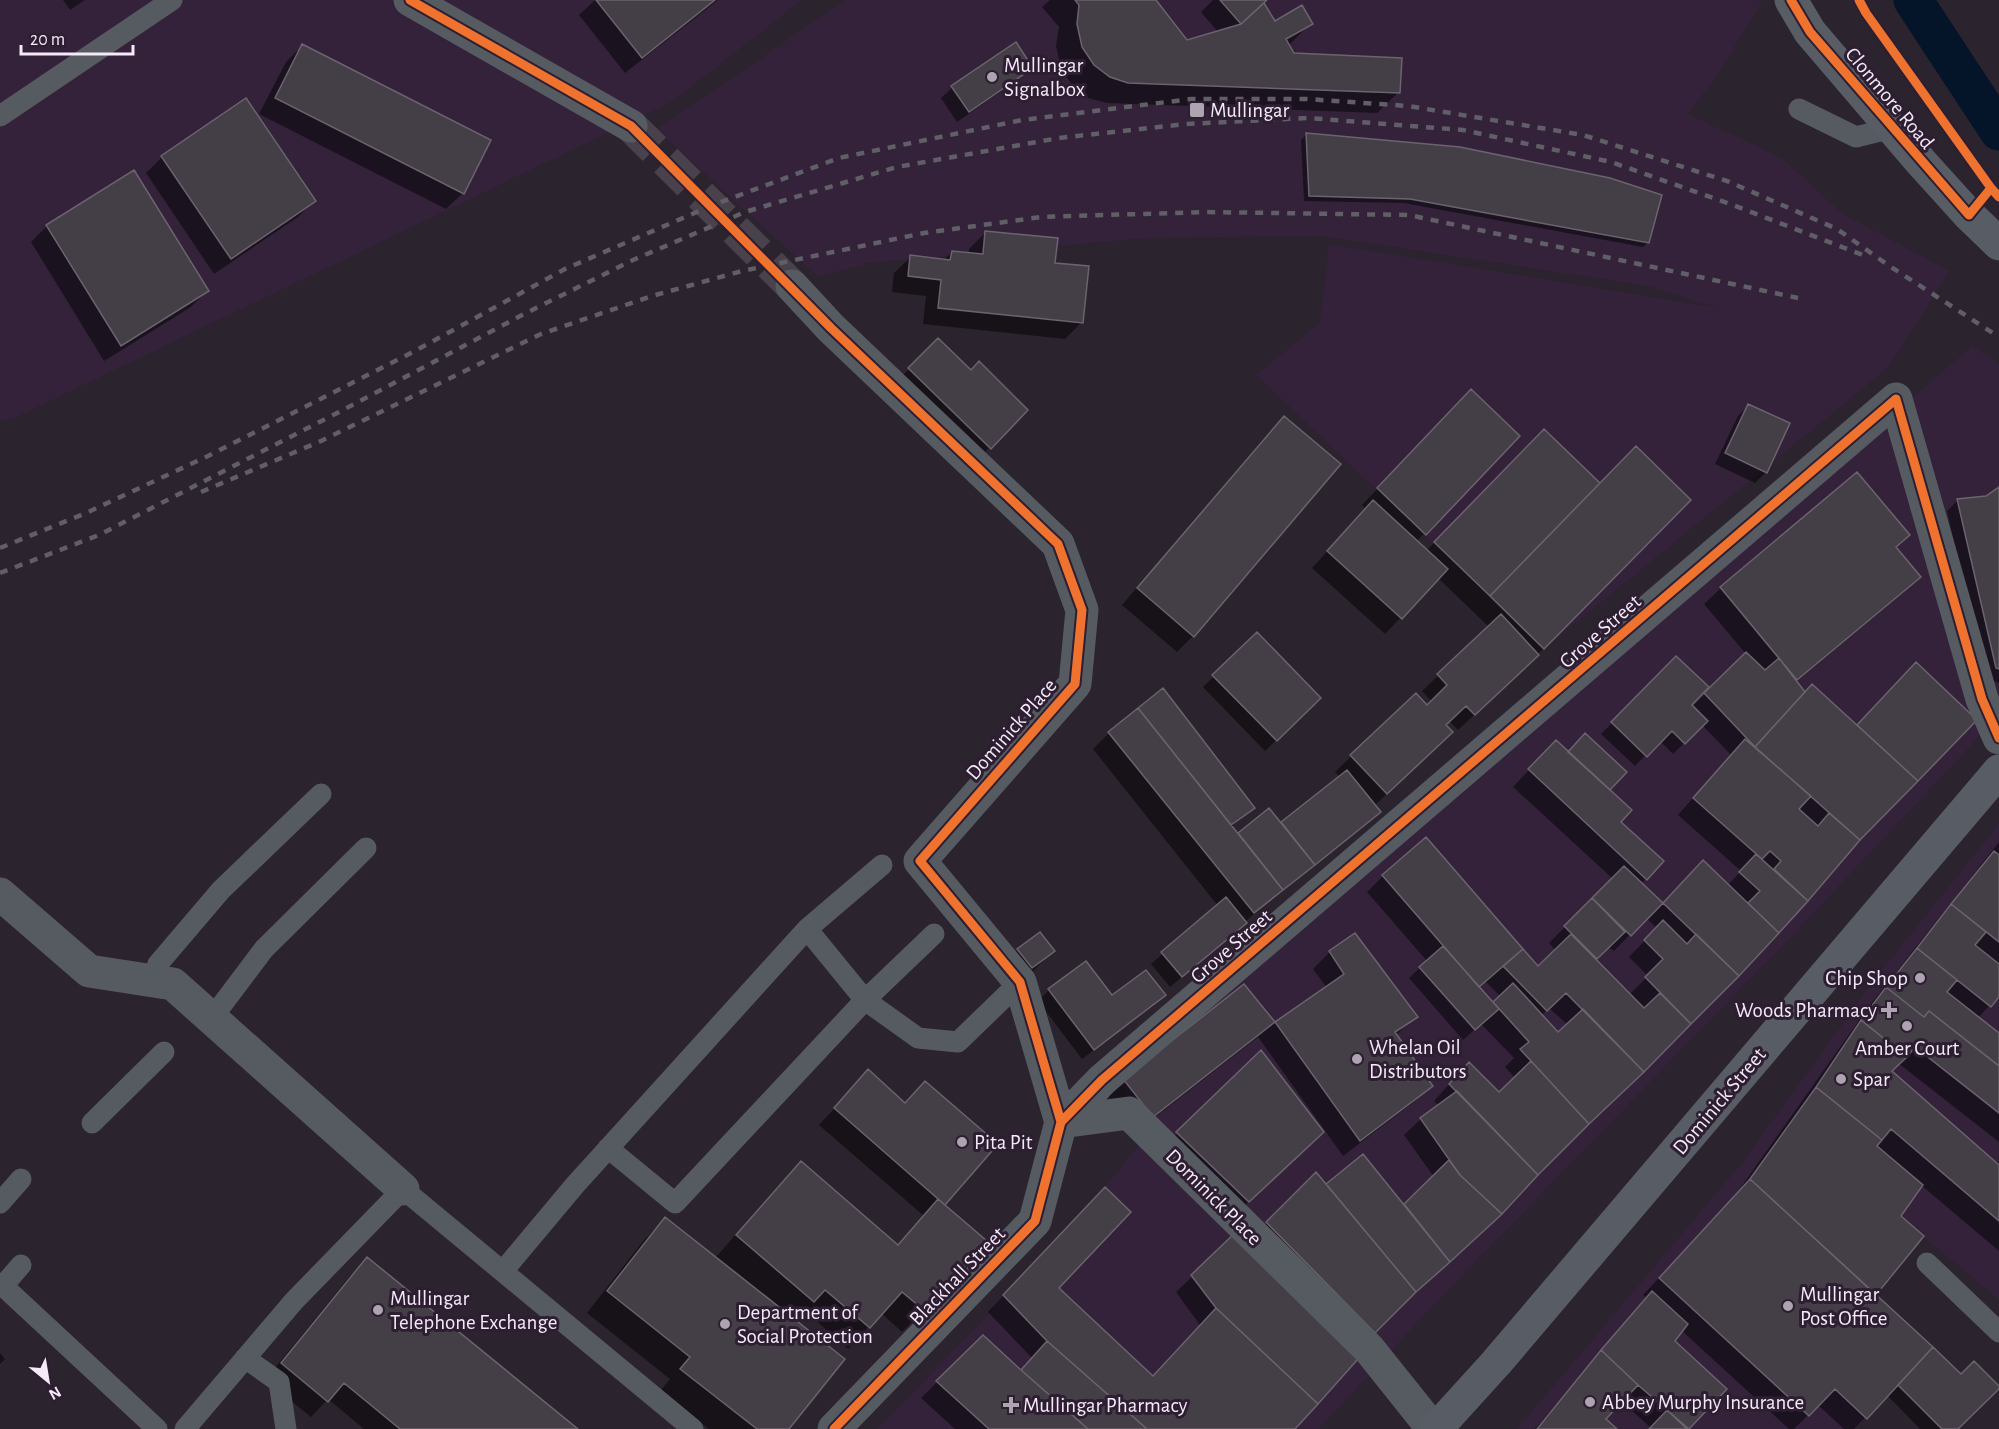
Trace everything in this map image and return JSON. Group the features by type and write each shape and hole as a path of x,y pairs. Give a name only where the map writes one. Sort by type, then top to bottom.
{"main road":[{"name":"Clonmore Road","path":"1791,0 1810,32 1969,215 1999,244"},
{"name":"Dominick Street","path":"1434,1429 1504,1354 1999,771"}],"street":[{"path":"410,0 631,126"},
{"name":"Dominick Place","path":"792,286 831,328 1058,544 1082,610 1075,684 920,861 1020,982 1061,1122 1129,1113 1369,1349 1434,1429"},
{"name":"Grove Street","path":"1061,1122 1111,1072 1896,399 1982,699 1999,738"},
{"path":"0,894 88,971 173,984 403,1189"},
{"name":"Blackhall Street","path":"834,1429 1035,1221 1061,1122"}],"lane":[{"path":"0,116 172,0"},
{"path":"1799,109 1856,138 1892,128"},
{"path":"153,981 158,964 221,890 321,794"},
{"path":"212,1018 264,948 366,848"},
{"path":"503,1271 575,1185 807,929 882,865"},
{"path":"807,929 865,1000 918,1038 958,1042 1020,982"},
{"path":"608,1148 675,1203 865,1000 934,934"},
{"path":"92,1123 164,1052"},
{"path":"0,1203 21,1179"},
{"path":"185,1429 294,1301 403,1189 693,1429"},
{"path":"1927,1263 1999,1332"},
{"path":"21,1265 3,1286 157,1429"},
{"path":"245,1358 279,1382 286,1429"}],"shaded area":[{"path":"0,0 802,0 672,102 17,417 0,422"},
{"path":"846,0 1763,0 1716,77 1688,114 1782,158 1843,214 1950,271 1888,368 1544,649 1256,375 1320,322 1329,244 1719,308 1647,286 1322,236 1148,238 868,263 818,277 656,129"},
{"path":"1972,346 1999,364 1999,712 1967,750 1791,937 1428,1311 1319,1429 877,1429 985,1318 1003,1295 1105,1187 1140,1144 1123,1079"},
{"path":"1999,824 1999,1300 1924,1237 1876,1295 1933,1347 1856,1429 1517,1429 1741,1164 1878,975"}],"building":[{"path":"596,0 715,0 642,58"},
{"path":"1075,0 1156,0 1187,40 1241,24 1264,3 1275,21 1302,5 1313,24 1286,39 1294,53 1402,58 1400,93 1128,83 1110,77 1094,65 1082,47 1077,24 1079,5"},
{"path":"1220,0 1267,0 1241,24"},
{"name":"Mullingar Signalbox","path":"1016,42 1033,68 969,112 951,86"},
{"path":"302,44 491,140 464,194 275,98"},
{"path":"246,98 316,201 231,259 161,156"},
{"path":"1306,133 1460,147 1610,178 1662,195 1649,243 1410,199 1309,196"},
{"path":"134,170 209,291 121,346 46,225"},
{"path":"985,231 1058,238 1055,263 1089,266 1083,323 938,308 941,280 908,276 910,255 950,260 952,251 983,254"},
{"path":"938,338 971,370 979,361 1028,410 991,449 908,368"},
{"path":"1471,389 1520,436 1426,535 1377,488"},
{"path":"1748,404 1790,423 1767,473 1725,453"},
{"path":"1284,416 1341,464 1194,637 1137,588"},
{"path":"1544,429 1600,483 1490,596 1434,542"},
{"path":"1636,446 1691,500 1544,649 1490,596"},
{"path":"1857,472 1910,535 1896,547 1921,577 1797,680 1720,587"},
{"path":"1999,487 1999,669 1996,668 1957,499 1986,496"},
{"path":"1373,500 1448,569 1402,619 1327,551"},
{"path":"1501,614 1539,655 1475,715 1466,706 1446,725 1453,732 1387,794 1350,755 1416,693 1427,705 1447,685 1437,674"},
{"path":"1257,632 1321,698 1277,741 1212,675"},
{"path":"1746,652 1765,670 1779,658 1805,692 1755,747 1704,693"},
{"path":"1676,656 1709,687 1692,705 1708,721 1685,744 1672,731 1647,757 1611,722"},
{"path":"1916,662 1977,720 1918,781 1857,725"},
{"path":"1812,684 1918,781 1860,840 1755,747"},
{"path":"1163,688 1255,808 1231,825 1138,708"},
{"path":"1138,708 1283,890 1254,913 1108,732"},
{"path":"1585,733 1627,772 1610,790 1568,752"},
{"path":"1745,739 1811,796 1799,809 1818,826 1829,813 1860,840 1808,901 1774,869 1781,861 1770,851 1762,859 1693,798"},
{"path":"1556,740 1632,810 1621,822 1664,861 1647,880 1528,769"},
{"path":"1347,770 1381,812 1315,865 1281,822"},
{"path":"1269,808 1315,865 1283,890 1238,833"},
{"path":"1426,837 1523,949 1479,987 1382,875"},
{"path":"1994,851 1999,855 1999,942 1951,904"},
{"path":"1756,854 1808,901 1779,933 1748,903 1760,891 1739,872"},
{"path":"1703,860 1779,933 1739,976 1663,903"},
{"path":"1624,866 1663,903 1631,936 1592,898"},
{"path":"1226,897 1247,923 1182,977 1161,952"},
{"path":"1592,898 1625,932 1597,959 1564,926"},
{"path":"1951,904 1986,932 1975,945 1999,964 1999,997 1991,1007 1917,948"},
{"path":"1663,920 1687,944 1696,934 1739,976 1691,1024 1645,977 1663,959 1644,940"},
{"path":"1040,932 1055,951 1032,968 1017,949"},
{"name":"Whelan Oil Distributors","path":"1355,933 1418,1017 1395,1032 1433,1086 1360,1141 1275,1022 1344,974 1329,951"},
{"path":"1571,934 1644,1008 1660,993 1691,1024 1644,1072 1566,993 1547,1011 1503,966 1523,949 1538,966"},
{"path":"1443,946 1499,1009 1475,1030 1419,967"},
{"path":"1917,948 1957,980 1947,992 1999,1033 1999,1066 1929,1011 1924,1017 1886,987"},
{"path":"1086,961 1112,995 1146,970 1166,995 1094,1050 1048,989"},
{"path":"1513,983 1558,1032 1583,1009 1644,1072 1589,1124 1520,1049 1529,1042 1493,1002"},
{"path":"1244,984 1275,1022 1153,1117 1123,1079"},
{"path":"1886,987 1924,1017 1929,1011 1999,1066 1999,1113 1915,1047 1907,1057 1861,1020"},
{"path":"1861,1020 1907,1057 1892,1071 1999,1165 1999,1221 1891,1129 1882,1140 1816,1087"},
{"path":"1261,1050 1324,1132 1249,1202 1176,1132"},
{"path":"1531,1061 1589,1124 1538,1175 1449,1084 1469,1062 1499,1092"},
{"path":"868,1069 905,1103 925,1081 998,1144 945,1205 834,1108"},
{"path":"1816,1087 1882,1140 1877,1146 1923,1185 1901,1216 1924,1236 1876,1295 1750,1179"},
{"path":"1457,1091 1538,1175 1502,1214 1460,1175 1420,1118"},
{"path":"1363,1154 1450,1262 1416,1292 1326,1184"},
{"path":"1449,1160 1460,1175 1502,1214 1450,1262 1404,1204"},
{"path":"801,1161 898,1245 938,1199 987,1241 925,1311 902,1292 870,1328 825,1290 814,1302 736,1235"},
{"path":"1316,1172 1416,1292 1375,1333 1266,1222"},
{"name":"Mullingar Post Office","path":"1750,1179 1933,1347 1867,1419 1835,1389 1809,1416 1659,1278"},
{"path":"1105,1187 1131,1212 1059,1288 1153,1376 1216,1308 1318,1404 1295,1429 1147,1429 1047,1341 1003,1295"},
{"name":"Department of Social Protection","path":"665,1217 845,1359 789,1429 757,1429 680,1369 690,1357 607,1291"},
{"path":"1238,1230 1358,1359 1318,1404 1216,1308 1191,1275"},
{"name":"Mullingar Telephone Exchange","path":"367,1257 578,1429 400,1429 344,1383 328,1402 281,1363"},
{"path":"1652,1291 1688,1324 1675,1341 1727,1389 1689,1429 1601,1350"},
{"name":"Mullingar Pharmacy","path":"983,1335 1088,1429 989,1429 936,1381"},
{"path":"1047,1341 1147,1429 1088,1429 1021,1370"},
{"path":"1933,1347 1961,1374 1974,1361 1999,1386 1999,1389 1958,1429 1942,1429 1898,1385"},
{"name":"Abbey Murphy Insurance","path":"1601,1350 1638,1385 1606,1419 1617,1429 1537,1429"},
{"path":"1667,1410 1687,1429 1649,1429"}],"waterway":[{"path":"1913,0 1999,131"}],"tunnel":[{"path":"631,126 792,286"}],"railway":[{"path":"0,548 86,513 208,456 413,352 565,269 713,205 839,158 1022,120 1191,99 1307,99 1408,106 1583,135 1727,181 1837,229 1999,337"},
{"path":"0,573 99,535 528,312 633,260 745,212 897,167 1059,138 1186,124 1308,118 1463,130 1611,162 1733,205 1868,257"},
{"path":"201,492 321,441 541,334 652,296 742,271 924,233 1041,217 1205,212 1409,215 1798,298"}],"cycle path":[{"path":"410,0 631,126 831,328 1058,544 1082,610 1075,684 920,861 1020,982 1061,1122"},
{"path":"1791,0 1810,32 1969,215 1991,188"},
{"path":"1859,0 1866,13 1999,197"},
{"path":"834,1429 1035,1221 1061,1122 1102,1080 1896,399 1982,699 1999,738"}],"place":[{"name":"Mullingar Signalbox","path":"992,77"},
{"name":"Mullingar","path":"1197,110"},
{"name":"Chip Shop","path":"1920,978"},
{"name":"Woods Pharmacy","path":"1889,1010"},
{"name":"Amber Court","path":"1907,1026"},
{"name":"Whelan Oil Distributors","path":"1357,1059"},
{"name":"Spar","path":"1841,1079"},
{"name":"Pita Pit","path":"962,1142"},
{"name":"Mullingar Post Office","path":"1788,1306"},
{"name":"Mullingar Telephone Exchange","path":"378,1310"},
{"name":"Department of Social Protection","path":"725,1324"},
{"name":"Abbey Murphy Insurance","path":"1590,1402"},
{"name":"Mullingar Pharmacy","path":"1011,1405"}]}
